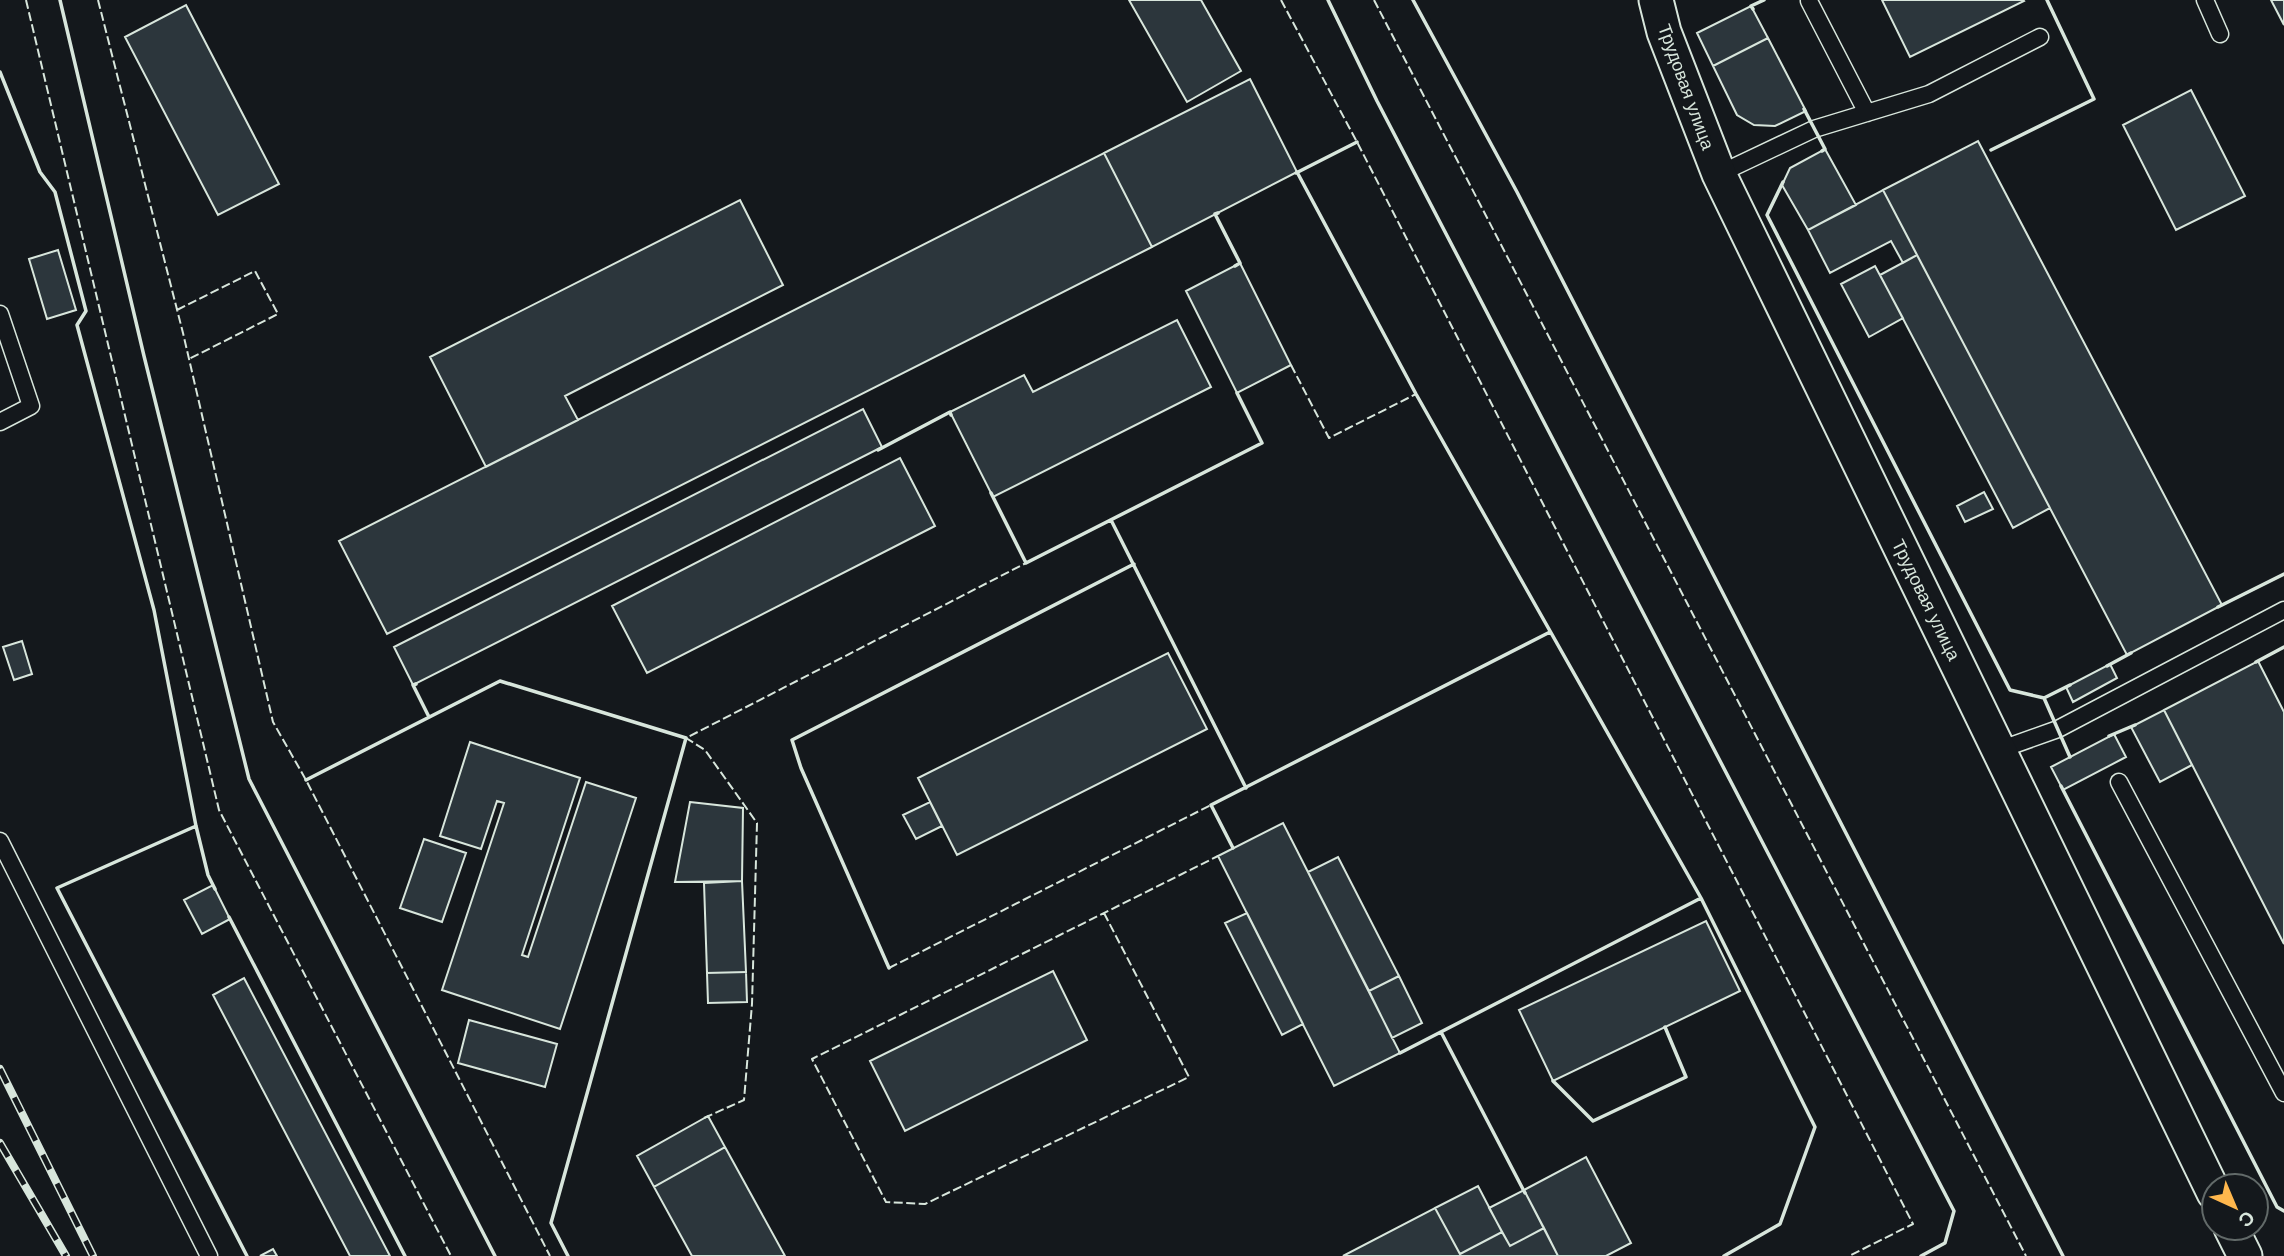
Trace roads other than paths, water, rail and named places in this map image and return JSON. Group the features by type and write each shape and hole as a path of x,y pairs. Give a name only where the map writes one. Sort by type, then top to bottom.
{"street":[{"name":"Трудовая улица","path":"1656,0 1664,32 1719,174 2204,1172"}],"lane":[{"path":"2205,0 2220,34"},
{"path":"1809,2 1867,113"},
{"path":"1719,174 1814,129 1928,94 2040,37"},
{"path":"0,314 31,406 0,422"},
{"path":"1999,750 2058,729 2284,611"},
{"path":"2119,782 2284,1093"},
{"path":"0,841 209,1256"}],"railway":[{"path":"0,1069 93,1256"},
{"path":"0,1143 66,1256"}]}
